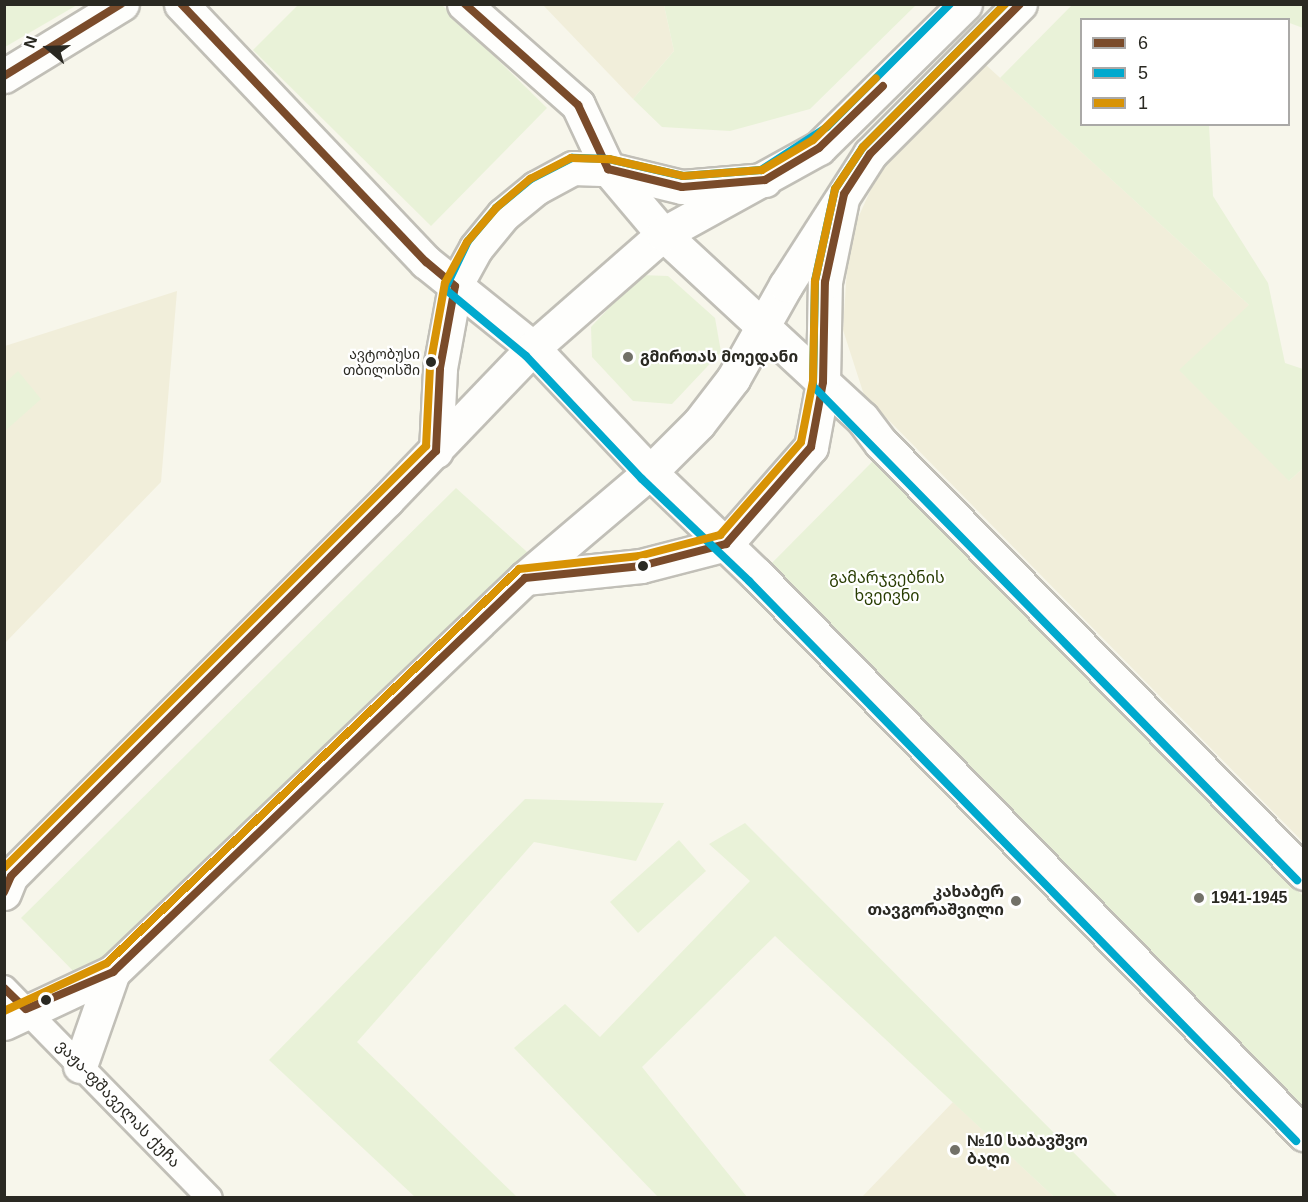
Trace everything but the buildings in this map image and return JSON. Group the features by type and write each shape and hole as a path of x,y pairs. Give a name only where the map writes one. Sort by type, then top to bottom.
{"main road":[{"path":"4,76 122,4"},
{"path":"181,4 426,262 533,348 650,472 726,544 1304,1134"},
{"path":"464,4 578,105 608,169 663,234 762,330 862,418 889,452 1304,873"},
{"path":"7,883 436,451 533,348 663,234 765,180 834,135 965,4"},
{"path":"12,1007 113,972 525,578 650,472 699,423 733,379 870,154 1020,4"},
{"path":"436,451 440,368 455,286 476,248 503,215 536,188 573,168 608,169 682,187 765,180"},
{"path":"525,578 641,566 726,544 811,447 822,382 825,282 844,194"},
{"path":"80,1066 113,972"}],"street":[{"name":"ვაჟა-ფშაველას ქუჩა","path":"12,1007 80,1066 210,1197"}],"shaded area":[{"path":"543,5 664,5 674,51 633,99"},
{"path":"974,54 1249,305 1289,481 1303,468 1303,842 864,395 843,330 849,238 889,149"},
{"path":"177,291 161,482 5,643 5,346"},
{"name":"№10 საბავშვო ბაღი","path":"953,1102 1054,1197 861,1198"}],"green space":[{"path":"5,4 77,4 77,5 5,47"},
{"path":"664,4 916,5 810,109 730,131 662,127 633,99 674,51"},
{"path":"298,5 442,5 547,108 431,226 253,50"},
{"path":"1072,5 1303,5 1303,28 1290,23 1290,18 1080,18 1080,126 1209,126 1213,196 1268,283 1285,363 1303,369 1303,468 1289,481 1179,370 1249,305 1000,78"},
{"path":"640,275 668,276 715,318 721,352 672,404 633,401 592,357 591,327"},
{"path":"18,371 41,399 5,431 5,383"},
{"name":"გამარჯვებნის ხვეივნი","path":"873,461 1303,896 1303,1118 761,574"},
{"path":"456,488 536,560 86,984 21,918"},
{"path":"525,799 664,803 636,861 534,842 357,1042 517,1197 415,1197 269,1060"},
{"path":"745,823 1118,1197 1054,1197 775,936 642,1067 747,1197 658,1197 514,1048 565,1004 600,1037 750,881 709,844"},
{"path":"679,840 706,871 638,933 610,902"}],"transit line":[{"name":"6","path":"4,76 121,4"},
{"name":"6","path":"4,892 11,876 436,451 440,368 455,286 426,262 181,4"},
{"name":"6","path":"465,4 578,105 608,169 682,187 765,180 819,148 883,86"},
{"name":"5","path":"950,4 827,127 761,170 683,176 609,159 572,158 531,179 496,208 468,241 445,289 526,356 642,479 749,581 1296,1141"},
{"name":"5","path":"1005,4 863,147 835,189 815,281 813,386 1297,880"},
{"name":"1","path":"4,1011 107,963 519,569 639,556 720,535 801,442 813,381 815,281 835,189 863,147 1005,4"},
{"name":"6","path":"4,988 26,1009 113,972 525,578 641,566 726,544 811,447 823,382 825,282 844,194 870,154 1020,4"},
{"name":"1","path":"4,868 426,446 430,366 445,283 467,242 496,208 530,179 571,158 609,159 683,176 762,170 813,140 876,78"}],"place":[{"name":"გმირთას მოედანი","path":"628,357"},
{"name":"ავტობუსი თბილისში","path":"431,362"},
{"name":"1941-1945","path":"1199,898"},
{"name":"კახაბერ თავგორაშვილი","path":"1016,901"},
{"name":"№10 საბავშვო ბაღი","path":"955,1150"}]}
